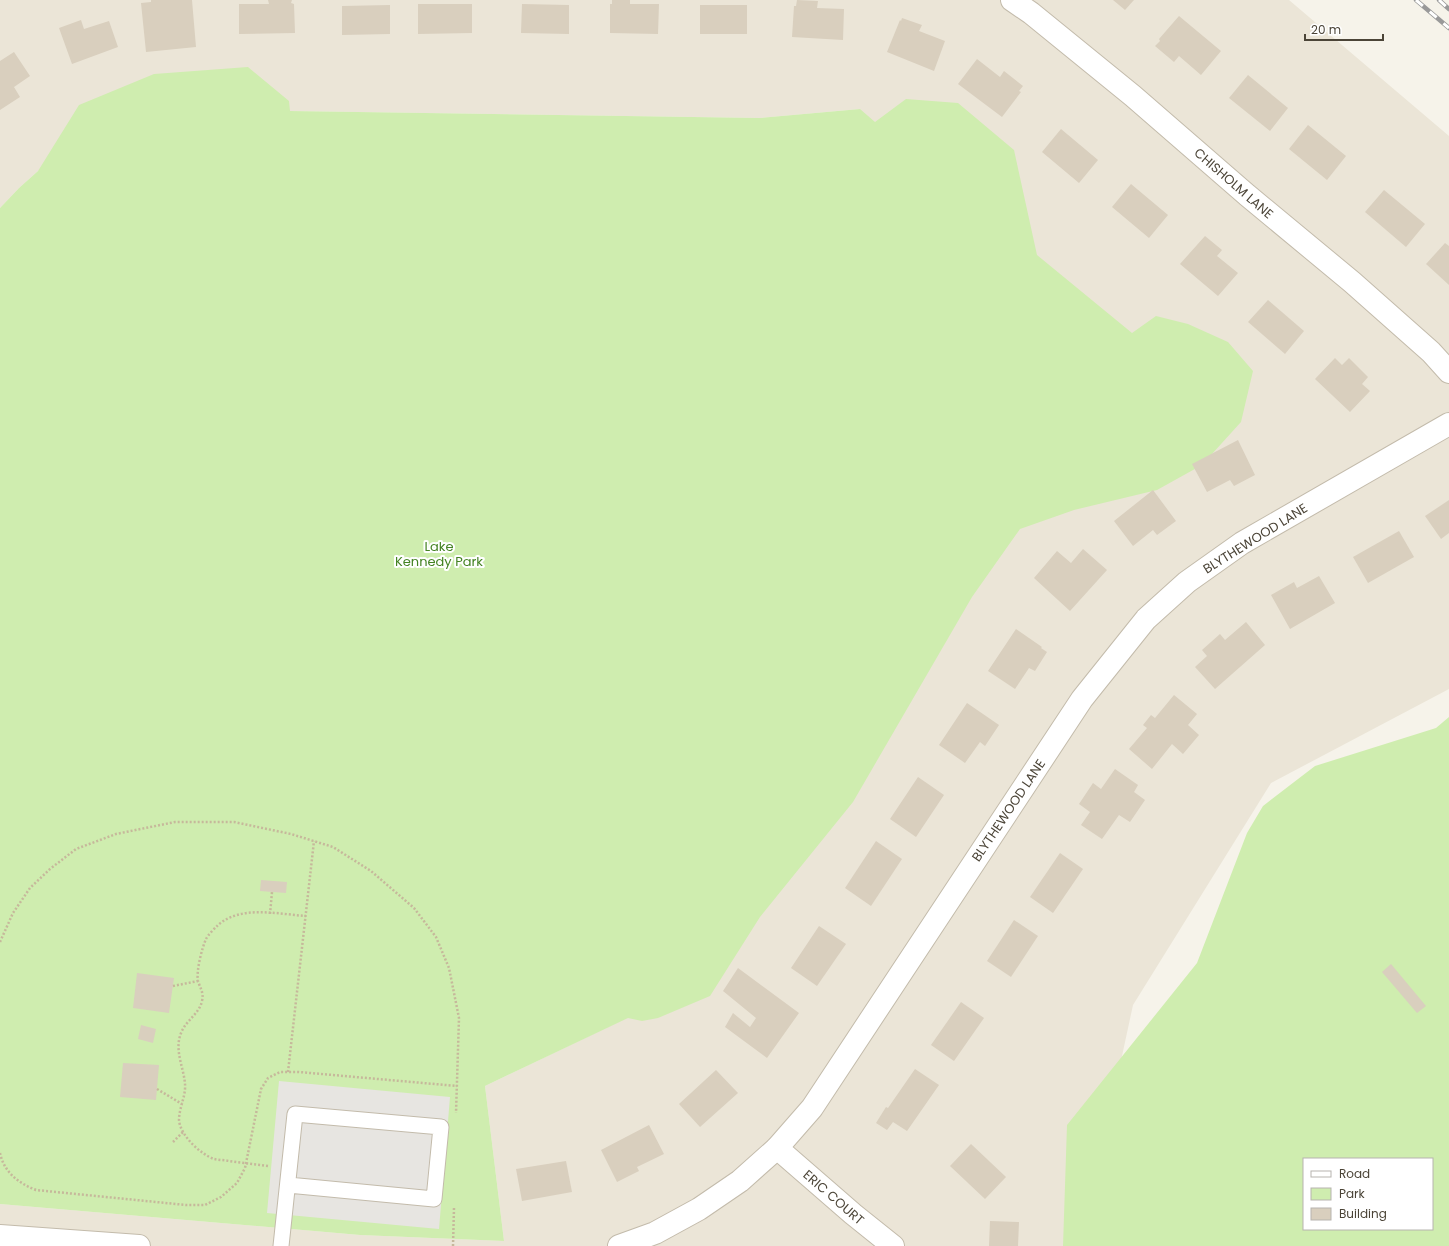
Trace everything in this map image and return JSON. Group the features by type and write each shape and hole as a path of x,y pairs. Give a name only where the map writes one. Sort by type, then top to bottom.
{"street":[{"name":"CHISHOLM LANE","path":"1012,0 1031,13 1134,96 1247,195 1352,282 1431,352 1449,372"},
{"name":"BLYTHEWOOD LANE","path":"619,1246 655,1232 699,1209 740,1181 777,1148 812,1108 1082,699 1146,619 1187,582 1242,543 1449,424"},
{"name":"ERIC COURT","path":"777,1148 853,1214 893,1246"},
{"path":"0,1236 139,1246"}],"lane":[{"path":"281,1246 295,1114 441,1127 434,1199 288,1185"}],"path":[{"path":"0,942 12,913 30,888 50,869 76,849 116,834 175,822 234,822 291,834 333,847 371,871 414,908 436,937 449,968 458,1018 456,1118"},
{"path":"288,1072 314,841"},
{"path":"270,914 272,892"},
{"path":"289,1169 214,1159 199,1150 183,1132 180,1128 179,1118 185,1086 184,1071 179,1049 179,1038 184,1025 199,1010 202,1000 202,990 198,981 200,960 206,939 217,926 230,917 247,912 306,916"},
{"path":"173,986 198,981"},
{"path":"0,1153 2,1160 10,1173 22,1185 36,1190 186,1205 205,1205 221,1197 237,1183 245,1168 261,1089 268,1078 280,1072 299,1072 457,1086"},
{"path":"157,1089 182,1104"},
{"path":"173,1142 183,1132"},
{"path":"453,1246 454,1206"}],"shaded area":[{"path":"0,0 1289,0 1449,136 1449,689 1271,783 1133,1005 1081,1246 0,1246 0,1204 360,1235 504,1241 485,1086 662,1001 860,109 760,118 216,110 66,146 19,188 0,208"},
{"path":"279,1081 450,1097 439,1229 267,1213"}],"green space":[{"name":"Lake Kennedy Park","path":"248,67 289,101 290,111 760,118 860,109 875,122 906,99 958,103 1014,150 1037,255 1132,333 1156,316 1188,324 1228,342 1253,371 1241,422 1202,465 1157,490 1074,510 1020,529 972,597 853,802 760,917 710,996 658,1018 642,1021 628,1018 485,1086 504,1241 360,1235 0,1204 0,208 38,171 79,105 154,74"},
{"path":"1449,717 1449,1246 1063,1246 1067,1125 1197,963 1247,833 1263,806 1315,766 1436,728"}],"building":[{"path":"151,0 192,0 196,47 146,52 141,3 151,2"},
{"path":"268,0 292,0 291,3 294,4 295,33 239,34 239,4 269,4"},
{"path":"612,0 630,0 630,4 659,4 658,34 610,33 610,4 612,4"},
{"path":"797,0 818,1 817,8 844,9 843,40 792,37 794,6 796,6"},
{"path":"1113,0 1134,0 1125,10"},
{"path":"418,4 472,4 472,33 418,34"},
{"path":"522,4 569,5 569,34 521,33"},
{"path":"390,5 390,34 342,35 342,6"},
{"path":"700,5 747,5 747,34 700,34"},
{"path":"1179,16 1221,51 1201,75 1179,56 1174,62 1155,46 1160,41 1159,39"},
{"path":"902,18 922,25 919,31 945,41 934,71 887,52"},
{"path":"81,20 84,29 109,21 118,47 72,64 59,28"},
{"path":"14,52 30,76 14,87 20,97 0,110 0,61"},
{"path":"977,59 1000,77 1004,71 1023,86 1019,91 1021,92 1002,117 958,84"},
{"path":"1248,75 1288,108 1270,131 1229,98"},
{"path":"1308,125 1346,156 1327,180 1289,149"},
{"path":"1061,129 1098,160 1079,183 1042,152"},
{"path":"1131,184 1168,215 1149,238 1112,207"},
{"path":"1384,190 1425,224 1406,247 1365,212"},
{"path":"1205,236 1222,250 1217,256 1238,273 1218,296 1180,264"},
{"path":"1445,243 1449,246 1449,285 1426,264"},
{"path":"1268,300 1304,331 1285,354 1248,322"},
{"path":"1335,358 1342,365 1349,358 1368,377 1362,384 1370,391 1350,412 1315,379"},
{"path":"1238,440 1255,475 1234,486 1230,480 1207,492 1192,464"},
{"path":"1153,490 1176,521 1157,535 1153,530 1133,546 1114,521"},
{"path":"1449,500 1449,533 1441,539 1425,516"},
{"path":"1399,531 1414,557 1368,583 1353,557"},
{"path":"1083,549 1107,570 1070,611 1034,578 1057,551 1071,563"},
{"path":"1319,576 1335,603 1290,629 1271,595 1294,582 1297,588"},
{"path":"1246,622 1265,645 1215,689 1195,667 1207,656 1202,650 1220,634 1225,640"},
{"path":"1016,629 1047,652 1035,671 1029,668 1015,689 988,671"},
{"path":"1174,695 1197,714 1188,725 1199,735 1183,754 1172,744 1152,769 1129,749 1147,728 1143,725 1151,715 1155,718"},
{"path":"967,703 999,725 985,746 980,742 965,763 939,745"},
{"path":"1115,769 1138,785 1134,792 1145,800 1130,822 1119,815 1102,839 1081,825 1090,812 1079,804 1093,783 1101,789"},
{"path":"918,777 944,795 916,837 890,819"},
{"path":"876,841 902,859 871,906 845,888"},
{"path":"1060,853 1083,869 1053,913 1030,897"},
{"path":"261,880 287,882 286,893 260,891"},
{"path":"1014,920 1038,936 1011,977 987,961"},
{"path":"819,926 846,944 817,986 791,968"},
{"path":"1391,964 1426,1006 1417,1013 1382,972"},
{"path":"738,968 799,1013 767,1058 725,1027 733,1013 750,1027 756,1018 723,991"},
{"path":"137,973 174,978 169,1013 133,1008"},
{"path":"961,1002 984,1018 954,1061 931,1045"},
{"path":"141,1025 156,1029 153,1043 138,1039"},
{"path":"123,1063 159,1065 156,1100 120,1097"},
{"path":"915,1069 939,1085 907,1131 893,1122 887,1130 876,1123 886,1107 888,1108"},
{"path":"716,1070 738,1093 700,1127 679,1104"},
{"path":"649,1125 664,1154 637,1167 639,1171 617,1182 601,1150"},
{"path":"971,1144 1006,1177 985,1199 950,1166"},
{"path":"566,1161 572,1192 522,1201 516,1169"},
{"path":"990,1221 1019,1222 1018,1246 989,1246"}],"railway":[{"path":"1416,0 1449,28"},
{"path":"1439,0 1449,9"}]}
